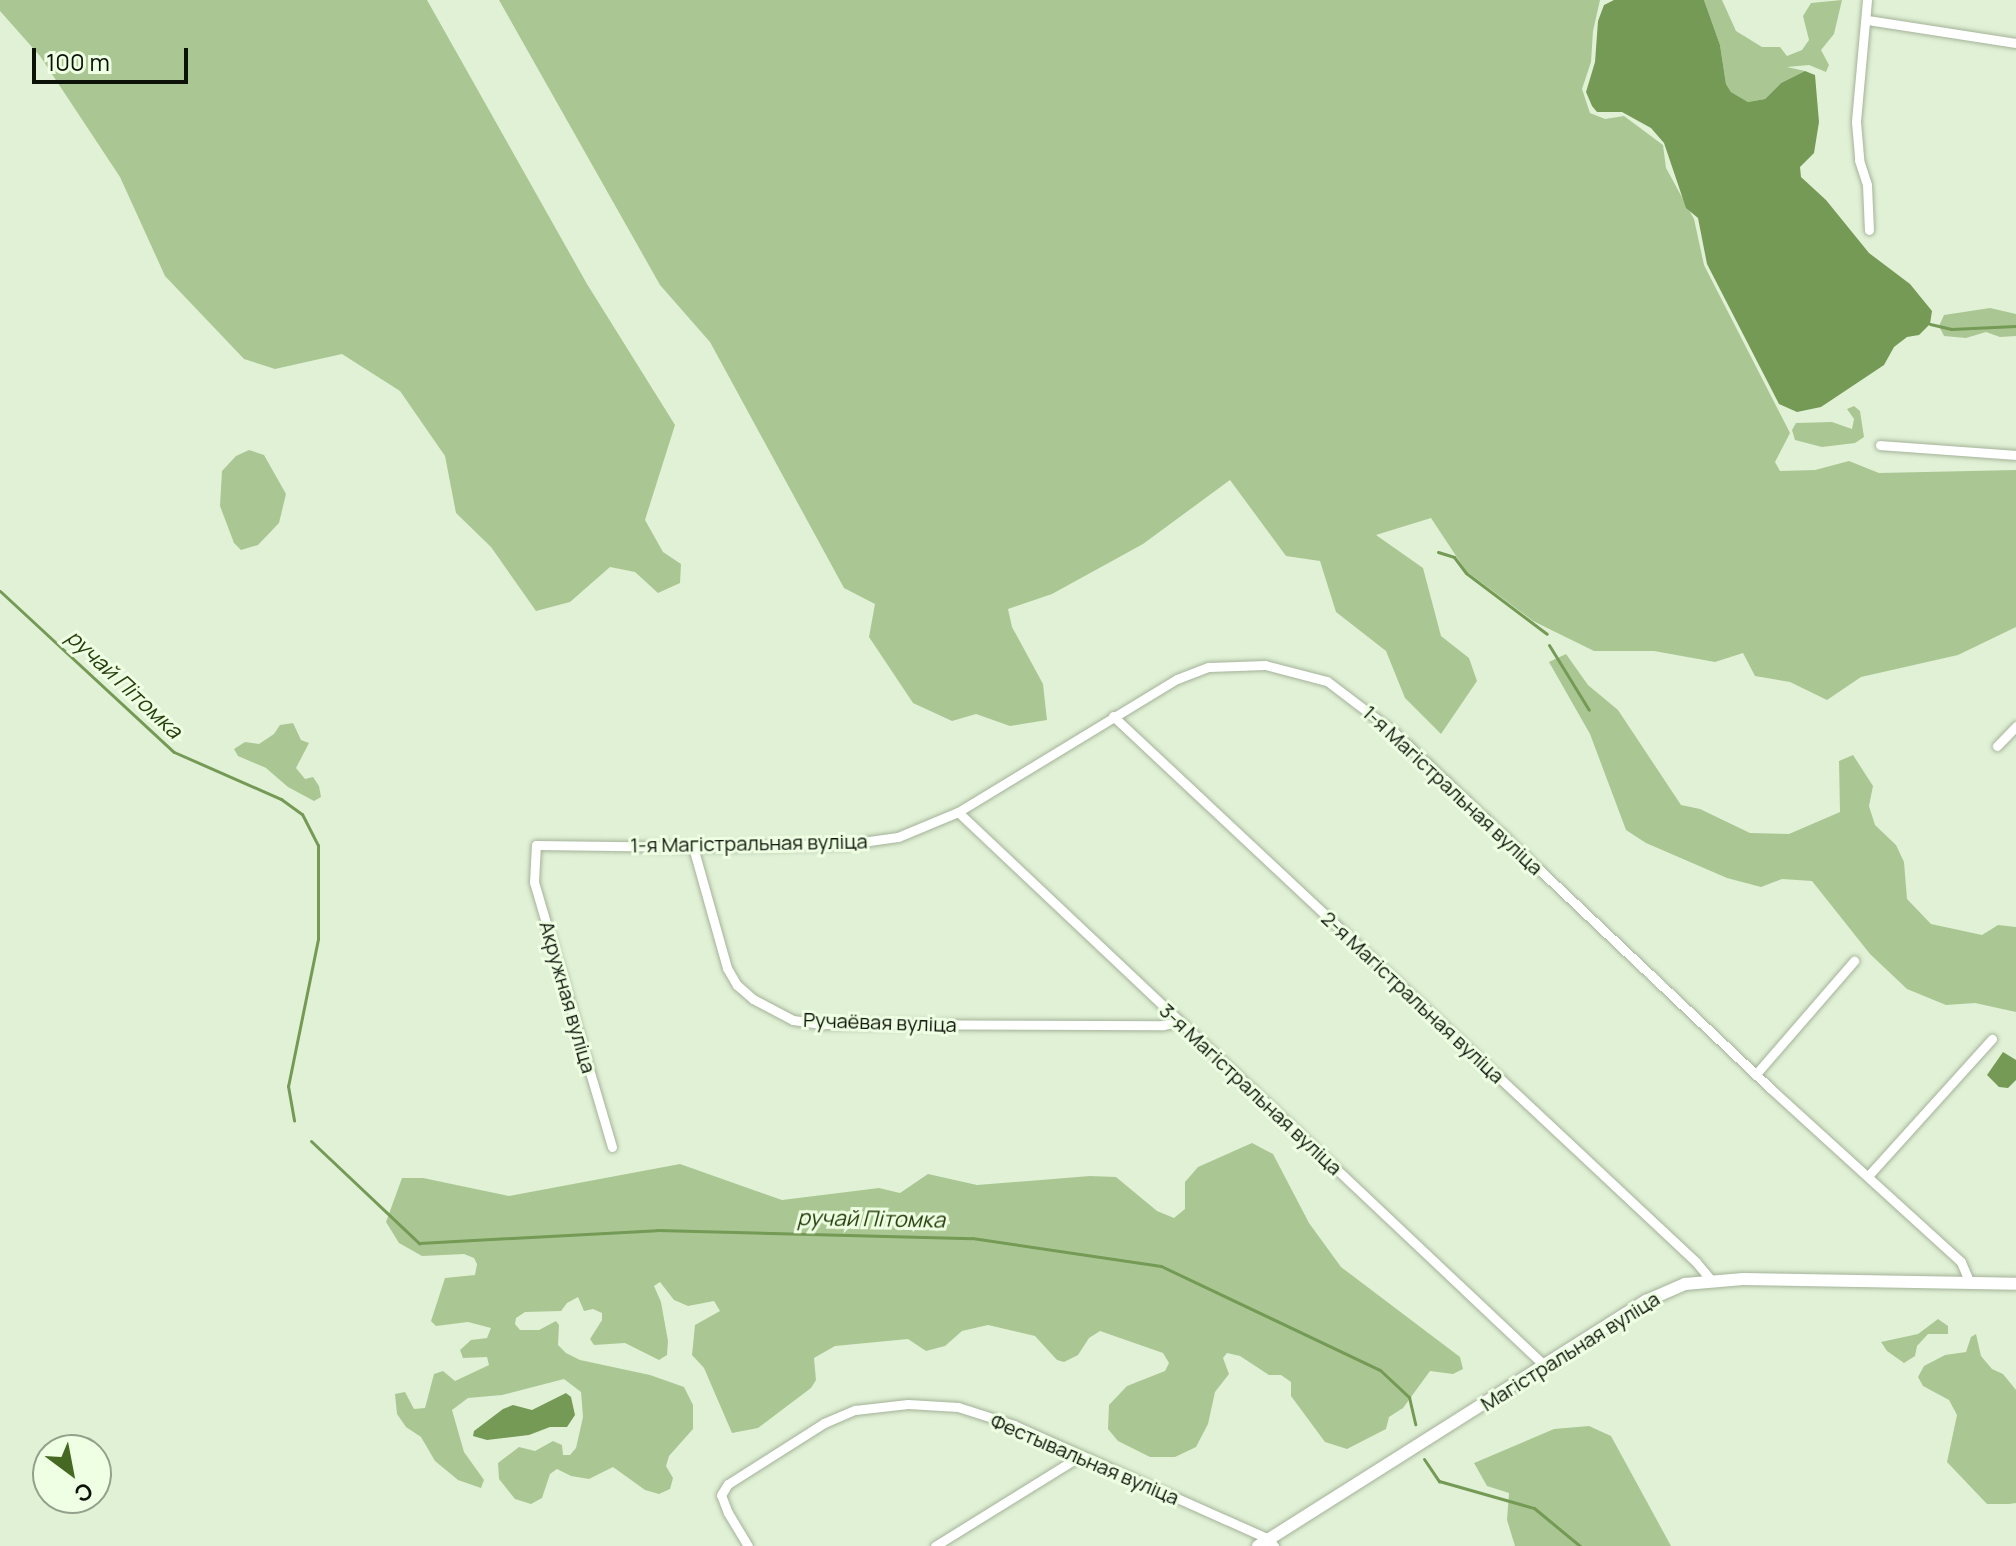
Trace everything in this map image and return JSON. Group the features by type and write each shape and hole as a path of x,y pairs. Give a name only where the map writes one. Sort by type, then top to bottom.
{"street":[{"path":"1867,0 1856,122 1859,160 1867,185 1869,230"},
{"path":"1867,20 2016,43"},
{"path":"1880,445 2016,455"},
{"name":"1-я Магістральная вуліца","path":"536,845 693,847 848,844 898,837 958,812 1148,693 1209,667 1265,665 1327,681 1394,732 1756,1074 1961,1262 1970,1283"},
{"name":"2-я Магістральная вуліца","path":"1113,716 1696,1262 1711,1280"},
{"path":"1997,746 2016,726"},
{"name":"3-я Магістральная вуліца","path":"958,812 1545,1366"},
{"name":"Акружная вуліца","path":"536,845 534,882 612,1147"},
{"name":"Ручаёвая вуліца","path":"693,847 727,968 737,985 753,999 793,1020 823,1024 1163,1025 1178,1022"},
{"path":"1756,1074 1854,961"},
{"path":"1868,1176 1992,1039"},
{"name":"Магістральная вуліца","path":"1258,1546 1272,1542 1646,1301 1685,1284 1711,1280 2016,1284"},
{"name":"Фестывальная вуліца","path":"748,1546 721,1495 728,1484 824,1423 855,1410 886,1404 958,1407 1014,1425 1272,1542"},
{"path":"935,1546 1080,1456"}],"shaded area":[{"path":"0,0 427,0 587,284 675,425 645,520 663,552 681,564 680,583 658,593 635,572 610,567 570,602 536,611 491,547 456,513 445,456 400,391 342,354 275,369 244,359 165,276 120,177 40,56 0,11"},
{"path":"499,0 1600,0 1593,31 1591,62 1582,89 1590,113 1605,119 1624,116 1663,145 1666,168 1694,219 1704,265 1790,433 1775,462 1780,471 1815,470 1849,461 1879,473 2016,470 2016,627 1958,655 1861,677 1827,700 1790,682 1755,676 1743,653 1715,662 1654,651 1594,651 1533,621 1466,571 1431,518 1376,535 1423,568 1441,636 1469,658 1477,681 1441,734 1405,698 1386,651 1336,612 1320,561 1286,556 1230,480 1143,544 1052,594 1008,609 1012,627 1043,684 1047,720 1010,726 976,714 952,721 913,703 869,637 875,604 844,588 710,342 660,285"},
{"path":"1614,0 1704,0 1720,45 1726,84 1731,92 1748,102 1765,99 1781,83 1805,71 1815,75 1819,122 1814,153 1800,167 1801,177 1826,200 1869,253 1910,284 1932,311 1930,324 1919,335 1907,337 1894,347 1884,365 1821,407 1797,412 1779,404 1707,264 1698,218 1686,208 1664,143 1651,128 1622,112 1597,112 1592,106 1586,92 1595,62 1598,21 1604,5"},
{"path":"1704,0 1722,0 1736,31 1762,47 1780,47 1787,56 1802,50 1809,40 1803,16 1811,3 1842,0 1834,34 1821,50 1829,65 1826,72 1809,65 1787,67 1805,71 1781,83 1765,99 1748,102 1731,92 1726,84 1720,45"},
{"path":"1990,308 2016,314 2016,336 2000,337 1986,332 1966,338 1944,336 1939,326 1944,315"},
{"path":"1854,406 1860,411 1864,437 1855,443 1822,447 1795,440 1792,430 1796,423 1832,422 1852,429 1854,419 1847,409"},
{"path":"249,450 264,455 286,494 279,523 258,545 241,550 234,543 220,506 222,471 236,456"},
{"path":"1566,654 1588,685 1618,710 1681,805 1700,809 1750,833 1789,834 1840,812 1839,761 1853,755 1873,786 1869,806 1875,825 1896,845 1904,862 1907,899 1931,924 1982,935 1998,925 2016,927 2016,1012 1975,1003 1946,1005 1907,989 1870,954 1812,881 1782,879 1761,887 1727,878 1646,843 1626,830 1590,734 1549,662"},
{"path":"293,723 301,740 309,743 296,768 305,779 313,777 319,786 321,797 314,801 288,787 266,768 238,756 234,749 245,742 259,744 274,734 280,725"},
{"path":"2003,1052 2016,1060 2016,1080 2008,1088 1999,1087 1987,1075"},
{"path":"1252,1143 1273,1154 1309,1223 1341,1267 1460,1357 1463,1369 1453,1374 1430,1371 1403,1408 1389,1417 1386,1429 1347,1449 1325,1442 1291,1396 1291,1382 1281,1375 1269,1375 1240,1356 1227,1353 1223,1358 1229,1374 1215,1392 1208,1424 1196,1447 1175,1457 1150,1457 1118,1441 1108,1429 1109,1405 1127,1386 1165,1371 1169,1363 1163,1353 1100,1331 1089,1338 1078,1355 1064,1362 1057,1360 1035,1336 988,1325 962,1331 945,1346 926,1351 908,1339 835,1346 814,1358 816,1380 811,1388 758,1428 732,1433 704,1368 692,1355 695,1325 720,1311 714,1301 688,1306 674,1300 660,1282 654,1286 661,1302 668,1341 667,1355 659,1360 625,1343 594,1345 590,1339 602,1320 602,1313 593,1309 584,1311 578,1297 561,1311 525,1312 516,1318 515,1324 520,1330 539,1330 556,1321 559,1325 558,1345 566,1353 580,1360 650,1375 684,1387 693,1405 693,1429 669,1456 666,1466 673,1478 670,1489 659,1494 645,1490 613,1467 589,1479 571,1476 557,1469 550,1474 542,1498 531,1504 515,1499 499,1479 498,1463 519,1447 535,1451 553,1441 562,1445 563,1455 570,1455 576,1448 583,1417 581,1392 564,1379 502,1395 468,1398 452,1410 464,1452 484,1480 481,1488 458,1480 435,1461 421,1437 406,1427 397,1414 395,1394 405,1392 414,1409 425,1408 434,1374 443,1371 455,1381 489,1365 487,1357 463,1358 460,1350 471,1340 487,1338 491,1328 468,1322 436,1326 431,1321 445,1278 475,1275 477,1264 474,1258 464,1254 422,1256 399,1243 386,1222 402,1178 423,1178 509,1196 680,1164 782,1200 879,1188 900,1193 928,1174 977,1185 1090,1176 1116,1177 1157,1211 1174,1218 1185,1209 1185,1182 1198,1167"},
{"path":"1938,1319 1948,1326 1948,1334 1928,1334 1917,1346 1915,1356 1904,1363 1887,1351 1881,1342 1918,1334"},
{"path":"1976,1334 1981,1356 1992,1369 2003,1374 2016,1390 2016,1503 1987,1504 1947,1462 1957,1415 1949,1400 1923,1386 1918,1377 1924,1366 1945,1355 1966,1352 1971,1337"},
{"path":"566,1393 571,1397 575,1415 567,1427 550,1427 529,1435 487,1440 473,1436 474,1431 503,1409 513,1405 532,1410"},
{"path":"1589,1426 1611,1436 1671,1546 1515,1546 1507,1520 1509,1493 1487,1486 1474,1463 1554,1429"}],"waterway":[{"path":"1930,324 1951,329 2016,326"},
{"path":"1438,552 1454,557 1466,573 1547,634"},
{"name":"ручай Пітомка","path":"0,591 174,752 281,799 302,814 318,845 318,939 288,1086 294,1120"},
{"path":"1549,645 1589,710"},
{"name":"ручай Пітомка","path":"311,1141 419,1243 657,1230 972,1238 1161,1266 1380,1370 1409,1397 1415,1424"},
{"name":"ручай Пітомка","path":"1424,1459 1439,1481 1534,1508 1580,1546"}]}
